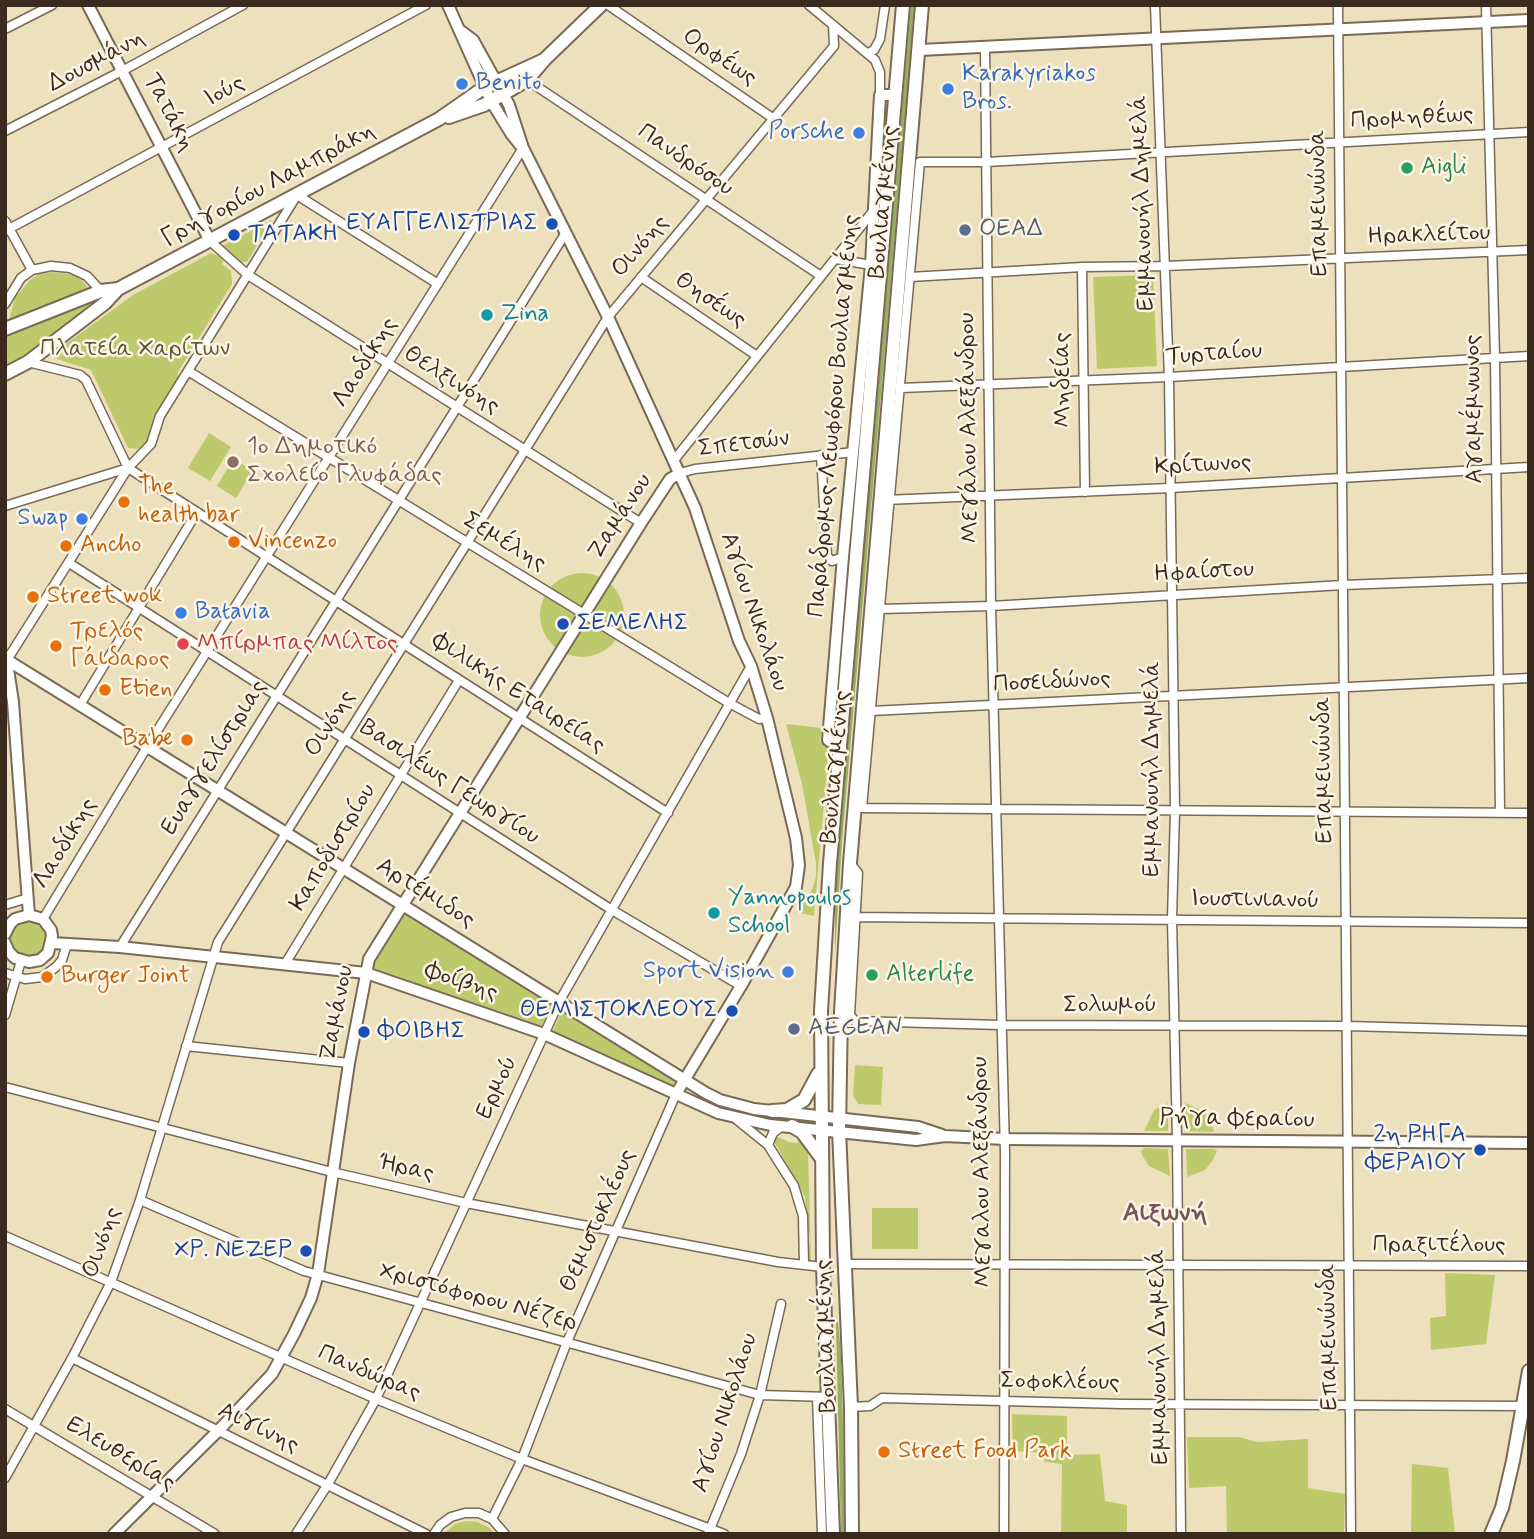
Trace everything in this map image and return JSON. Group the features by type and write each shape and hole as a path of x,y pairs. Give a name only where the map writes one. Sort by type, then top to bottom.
{"main road":[{"name":"Γρηγορίου Λαμπράκη","path":"439,120 491,101 527,80 601,5"},
{"name":"Βουλιαγμένης","path":"833,1534 823,1397 821,1011 841,748 856,489 903,5"},
{"name":"Βουλιαγμένης","path":"855,1531 839,1124 841,1012 850,863 869,694 922,5"},
{"name":"Γρηγορίου Λαμπράκη","path":"5,329 101,291 118,289 439,120 491,84 544,60"},
{"name":"Γρηγορίου Λαμπράκη","path":"5,374 28,362 106,303 118,289"},
{"path":"841,1012 851,989"},
{"path":"772,1111 787,1110 804,1100 820,1070"},
{"path":"788,1126 802,1132 822,1159"},
{"path":"1491,1534 1508,1484 1529,1371"}],"street":[{"path":"5,29 52,5"},
{"name":"Τατάκη","path":"88,5 210,241"},
{"name":"Δουσμάνη","path":"5,131 243,5"},
{"name":"Ιούς","path":"6,227 162,148 426,5"},
{"name":"Αγίου Νικολάου","path":"447,5 461,31 473,40 491,84 491,101 523,148"},
{"name":"Ορφέως","path":"608,5 774,120"},
{"path":"809,5 868,53 879,66 880,95 894,95"},
{"path":"868,53 874,50 880,39 885,5"},
{"name":"Εμμανουήλ Δημελά","path":"1155,5 1169,377 1175,810 1172,919 1181,1534"},
{"name":"Επαμεινώνδα","path":"1338,5 1351,1534"},
{"name":"Αγαμέμνωνος","path":"1486,5 1495,358 1500,813"},
{"path":"920,50 1529,20"},
{"name":"Οινόης","path":"5,1478 111,1282 140,1200 218,942 608,317 834,46 833,25"},
{"name":"Μεγάλου Αλεξάνδρου","path":"985,47 997,809"},
{"name":"Πανδρόσου","path":"527,80 821,276"},
{"name":"Αγίου Νικολάου","path":"491,84 503,94 523,148 608,317 695,508 767,718 796,838 799,865 796,887 676,1094"},
{"name":"Παράδρομος Λεωφόρου Βουλιαγμένης","path":"841,748 828,740 843,558 856,489 854,452 871,265 880,95"},
{"name":"Προμηθέως","path":"910,277 920,162 986,162 1529,132"},
{"name":"Λαοδίκης","path":"43,919 147,747 523,148"},
{"path":"29,915 6,657 128,468 151,444 160,416 297,195 438,284"},
{"name":"Ζαμάνου","path":"674,459 875,210"},
{"path":"6,227 32,270"},
{"name":"Ευαγγελίστριας","path":"120,947 565,234"},
{"name":"Θελξινόης","path":"210,241 248,275 640,523"},
{"name":"Ηρακλείτου","path":"910,277 1082,267 1166,266 1529,250"},
{"path":"836,258 871,265"},
{"path":"5,304 21,278 32,270 51,266 70,268 87,276 101,291"},
{"name":"Μηδείας","path":"1082,267 1085,492"},
{"name":"Θησέως","path":"640,277 757,356"},
{"path":"885,500 901,388 910,277"},
{"name":"Τυρταίου","path":"901,388 1169,377 1529,356"},
{"path":"28,362 80,375 86,380 128,468"},
{"name":"Σεμέλης","path":"188,371 729,703 759,719 767,718"},
{"name":"Σπετσών","path":"680,473 695,469 854,452"},
{"path":"821,455 827,556 832,561 843,558"},
{"name":"Κρίτωνος","path":"885,500 1170,488 1529,467"},
{"path":"5,506 128,468"},
{"name":"Φιλικής Εταιρείας","path":"128,468 668,813"},
{"name":"Ζαμάνου","path":"114,1534 272,1374 311,1298 318,1274 331,1172 369,959 640,523 670,479 680,473"},
{"path":"80,705 197,512"},
{"name":"Βασιλέως Γεωργίου","path":"69,563 612,910 741,986"},
{"path":"879,568 881,609 869,694 872,711 862,808 1529,813"},
{"name":"Ηφαίστου","path":"881,609 992,606 1343,585 1529,578"},
{"name":"Αρτέμιδος","path":"6,657 147,747 720,1100 821,1122"},
{"name":"Ερμού","path":"296,1534 376,1399 559,1002 751,666"},
{"name":"Ποσειδώνος","path":"872,711 1529,678"},
{"name":"Καποδιστρίου","path":"285,964 459,680"},
{"name":"Μεγαλου Αλεξάνδρου","path":"997,809 1000,1025 1005,1139 1004,1534"},
{"name":"Σολωμού","path":"850,863 858,873 850,1015 855,1021 1000,1025 1347,1026 1529,1031"},
{"path":"5,905 28,898"},
{"path":"5,934 9,924 15,919 29,915 43,919 51,930 52,943 48,953 40,960 21,961 9,952 5,943"},
{"name":"Ιουστινιανού","path":"855,917 1529,923"},
{"name":"Φοίβης","path":"52,943 120,947 366,973 544,1034 734,1118 788,1126 821,1122 839,1124"},
{"path":"5,973 16,978 34,979 50,973 62,961 67,944"},
{"path":"5,1015 21,961"},
{"path":"186,1046 349,1063"},
{"name":"Ήρας","path":"5,1087 331,1172 466,1203 823,1267"},
{"name":"Θεμιστοκλέους","path":"492,1519 522,1459 567,1342 676,1094"},
{"path":"734,1118 768,1145 786,1172 801,1205 804,1265"},
{"name":"Ρήγα Φεραίου","path":"839,1124 916,1140 945,1136 1005,1139 1529,1143"},
{"path":"768,1145 772,1133 788,1126"},
{"name":"Χριστόφορου Νέζερ","path":"140,1200 304,1271 760,1395 823,1397"},
{"name":"Πανδώρας","path":"5,1236 376,1399 709,1532 724,1534"},
{"name":"Πραξιτέλους","path":"845,1264 1529,1266"},
{"name":"Αγίου Νικολάου","path":"709,1532 741,1454 760,1395 781,1304"},
{"name":"Αιγίνης","path":"72,1358 426,1534"},
{"path":"822,1534 823,1397"},
{"name":"Σοφοκλέους","path":"851,1407 870,1406 882,1398 1522,1406"},
{"name":"Ελευθερίας","path":"5,1409 215,1534"},
{"path":"434,1534 440,1525 451,1517 465,1513 479,1513 492,1519 505,1534"}],"green space":[{"path":"911,5 914,5 911,49 842,841 835,953 835,875"},
{"path":"272,220 247,262 238,262 222,246"},
{"name":"Πλατεία Χαρίτων","path":"211,253 219,256 222,264 231,271 232,284 178,372 178,379 153,423 149,440 138,449 128,448 91,370 57,359 54,357 55,352 133,295"},
{"path":"52,272 74,275 89,289 9,320 15,298 29,281 39,274"},
{"path":"1153,275 1157,366 1097,369 1093,277"},
{"path":"102,297 35,350 5,365 5,338"},
{"path":"209,433 231,447 210,481 188,468"},
{"path":"233,459 253,470 236,498 217,486"},
{"path":"574,573 590,573 606,580 617,591 624,607 621,631 612,645 590,657 574,657 558,650 547,639 540,623 540,607 547,591 558,580"},
{"path":"786,724 822,728 820,742 829,746 814,916 796,912 812,890 816,863 802,784"},
{"path":"407,911 553,1002 541,1027 371,968"},
{"path":"29,919 42,925 48,938 42,951 29,957 16,951 10,938 16,925"},
{"path":"561,1013 571,1015 674,1080 674,1083 672,1085 556,1033 553,1030"},
{"path":"855,1065 883,1067 881,1105 858,1104 853,1096"},
{"path":"1168,1103 1168,1131 1144,1131 1154,1110"},
{"path":"1185,1103 1203,1111 1214,1132 1186,1131"},
{"path":"775,1136 789,1142 797,1143 800,1140 808,1151 811,1262 808,1258 810,1239 805,1197 775,1143"},
{"path":"1144,1148 1168,1149 1170,1176 1149,1166 1142,1155"},
{"path":"1186,1149 1217,1151 1205,1170 1187,1177"},
{"path":"872,1208 918,1208 918,1249 872,1249"},
{"path":"1445,1273 1495,1275 1486,1344 1431,1350 1430,1318 1446,1316"},
{"path":"836,1322 841,1355 846,1534 841,1534"},
{"path":"1012,1414 1067,1416 1067,1455 1100,1454 1105,1501 1127,1505 1127,1534 1061,1534 1062,1464 1045,1462 1042,1453 1013,1451"},
{"path":"1187,1437 1239,1437 1257,1442 1308,1439 1308,1488 1345,1494 1344,1534 1227,1534 1226,1486 1189,1488"},
{"path":"1412,1464 1448,1468 1455,1534 1411,1534"},
{"path":"478,1522 496,1534 443,1534 455,1524"}],"place":[{"name":"Benito","path":"462,84"},
{"name":"Karakyriakos Bros.","path":"948,89"},
{"name":"Porsche","path":"859,133"},
{"name":"Aigli","path":"1407,168"},
{"name":"ΕΥΑΓΓΕΛΙΣΤΡΙΑΣ","path":"552,224"},
{"name":"ΟΕΑΔ","path":"965,230"},
{"name":"ΤΑΤΑΚΗ","path":"234,235"},
{"name":"Zina","path":"487,315"},
{"name":"1ο Δημοτικό Σχολείο Γλυφάδας","path":"233,462"},
{"name":"The health bar","path":"124,502"},
{"name":"Swap","path":"82,519"},
{"name":"Vincenzo","path":"234,542"},
{"name":"Ancho","path":"66,546"},
{"name":"Street wok","path":"33,597"},
{"name":"Batavia","path":"181,613"},
{"name":"ΣΕΜΕΛΗΣ","path":"563,624"},
{"name":"Μπίρμπας Μίλτος","path":"183,644"},
{"name":"Τρελός Γάιδαρος","path":"56,646"},
{"name":"Etien","path":"105,690"},
{"name":"Babe","path":"187,740"},
{"name":"Yannopoulos School","path":"714,913"},
{"name":"Sport Vision","path":"788,972"},
{"name":"Alterlife","path":"872,975"},
{"name":"Burger Joint","path":"47,977"},
{"name":"ΘΕΜΙΣΤΟΚΛΕΟΥΣ","path":"732,1011"},
{"name":"AEGEAN","path":"794,1029"},
{"name":"ΦΟΙΒΗΣ","path":"364,1032"},
{"name":"2η ΡΗΓΑ ΦΕΡΑΙΟΥ","path":"1480,1150"},
{"name":"ΧΡ. ΝΕΖΕΡ","path":"306,1251"},
{"name":"Street Food Park","path":"884,1452"}],"district":[{"name":"Αιξωνή","path":"1165,1215"}]}
